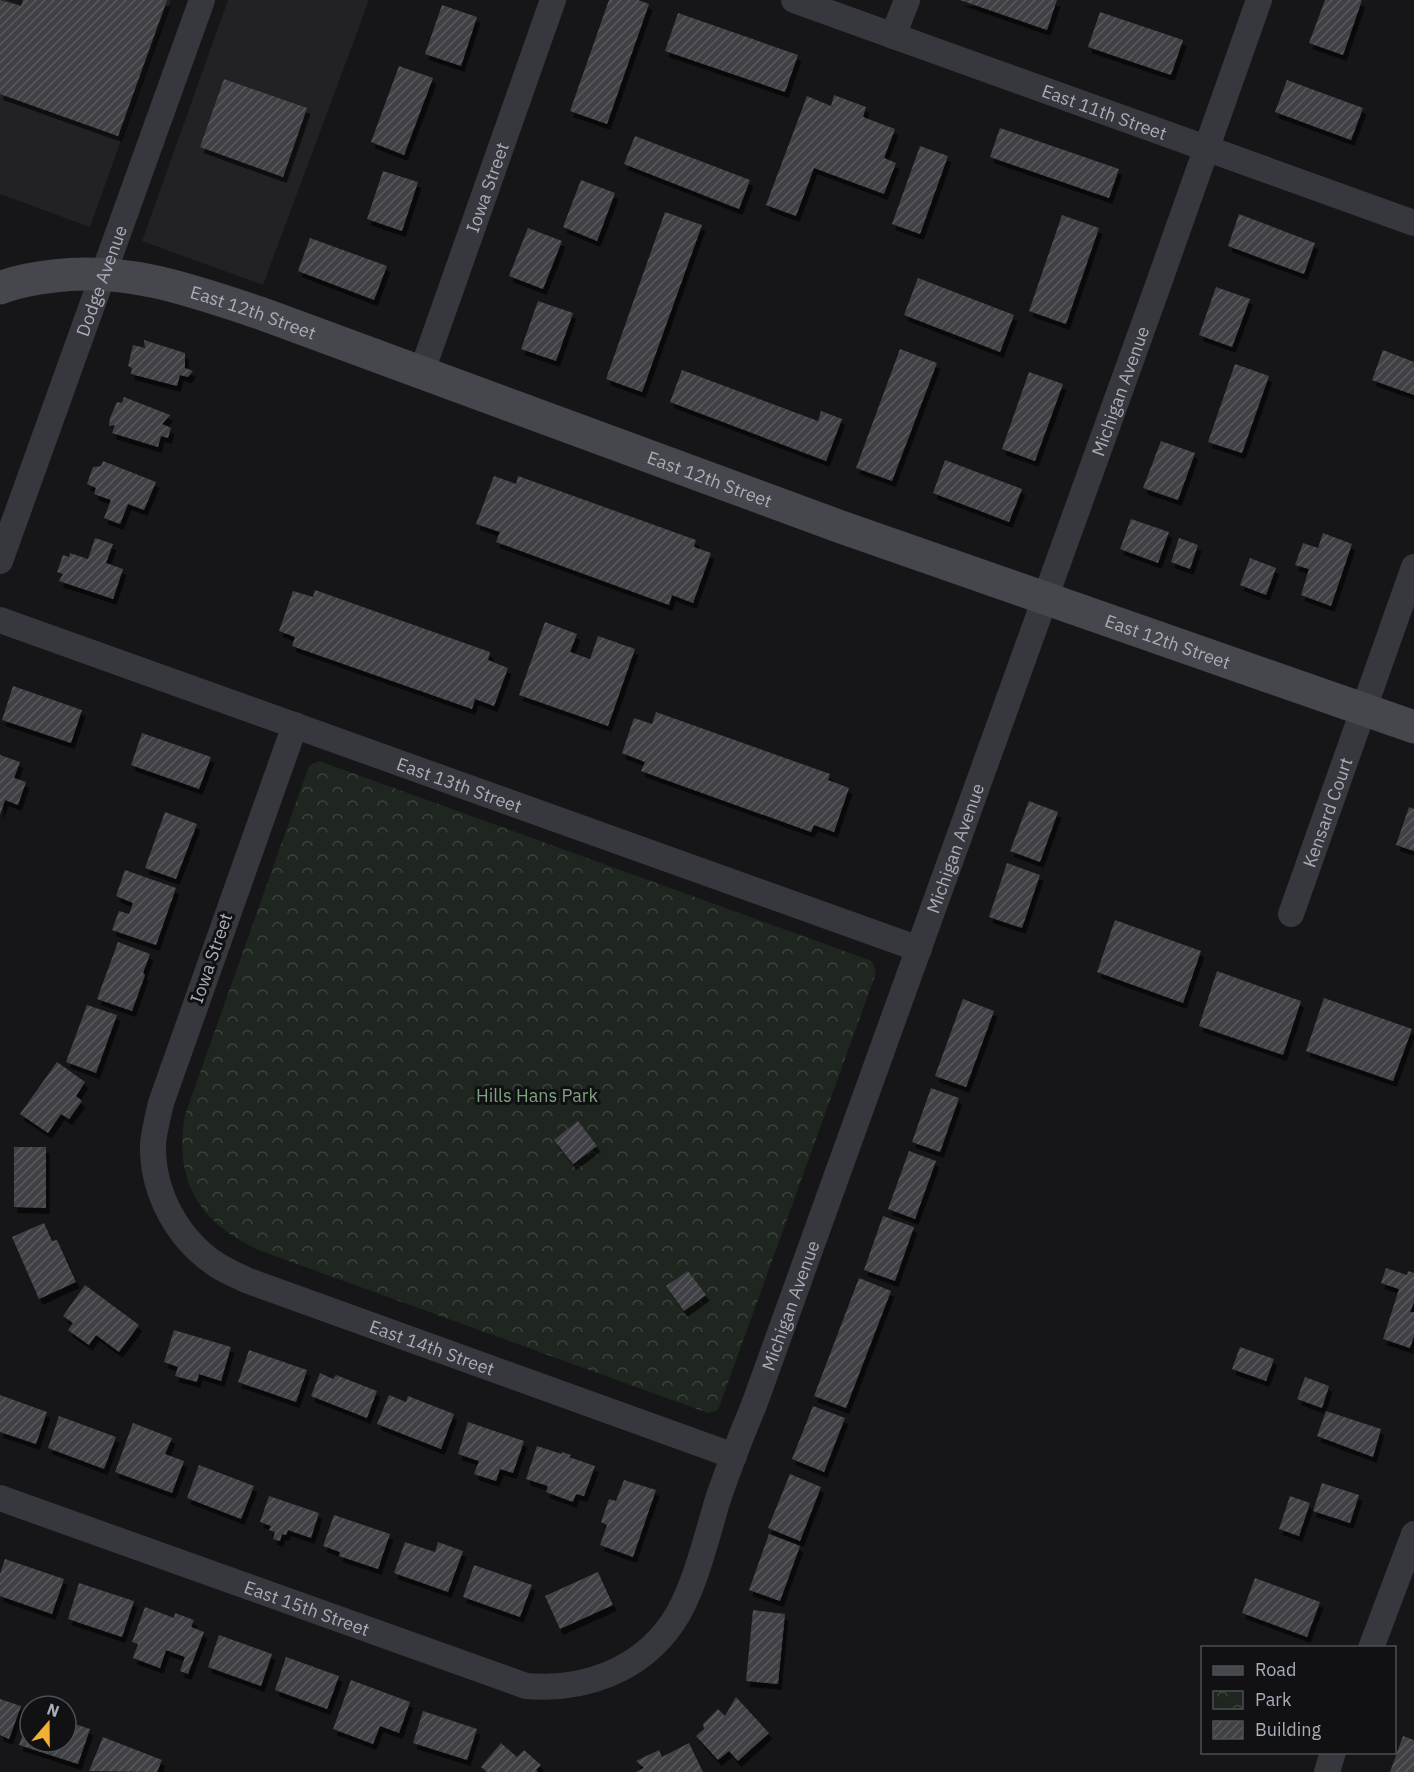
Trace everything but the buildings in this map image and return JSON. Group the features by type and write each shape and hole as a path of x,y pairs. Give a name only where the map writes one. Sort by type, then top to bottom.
{"street":[{"name":"Dodge Avenue","path":"0,561 202,0"},
{"name":"Iowa Street","path":"421,374 553,0"},
{"name":"East 11th Street","path":"794,0 1414,223"},
{"path":"893,36 907,0"},
{"name":"Michigan Avenue","path":"616,1672 637,1659 658,1641 674,1621 698,1563 734,1456 919,949 1259,0"},
{"name":"East 12th Street","path":"0,288 38,278 77,273 137,277 180,286 260,313 421,374 1045,599 1414,727"},
{"name":"Kensard Court","path":"1291,914 1414,567"},
{"name":"East 13th Street","path":"0,620 919,949"},
{"name":"Iowa Street","path":"162,1196 154,1169 153,1142 161,1103 295,725"},
{"name":"East 14th Street","path":"162,1196 177,1226 194,1247 218,1266 246,1280 734,1456"},
{"name":"East 15th Street","path":"0,1498 526,1686 548,1688 569,1686 616,1672"},
{"path":"1371,1646 1414,1534"},
{"path":"1327,1772 1332,1754"}],"shaded area":[{"path":"0,0 23,6 25,0 171,0 90,227 0,194"},
{"path":"228,0 369,0 263,285 142,241"}],"green space":[{"name":"Hills Hans Park","path":"319,761 872,961 876,973 718,1410 708,1413 261,1251 222,1228 207,1214 196,1198 183,1161 182,1139 185,1115 309,766"}]}
